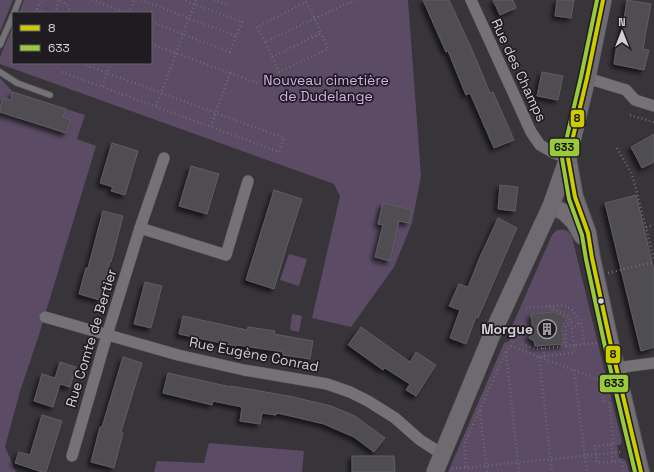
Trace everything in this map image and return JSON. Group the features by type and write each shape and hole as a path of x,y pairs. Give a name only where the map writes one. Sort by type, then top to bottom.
{"main road":[{"path":"435,471 493,332 551,206 568,158 587,78 603,0"},
{"path":"568,158 575,197 588,233 616,368 641,472"},
{"path":"551,206 564,212 574,222 592,258"}],"street":[{"name":"Rue des Champs","path":"471,0 531,132 540,145 554,153 568,158"},
{"path":"587,78 626,90 635,100 654,106"},
{"name":"Rue Comte de Bertier","path":"72,456 140,228 164,158"},
{"path":"140,228 226,255 248,181"},
{"name":"Rue Eugène Conrad","path":"45,317 178,355 244,370 327,384 350,392 368,401 395,418 420,440 442,454"},
{"path":"616,368 654,362"}],"lane":[{"path":"14,12 19,0"},
{"path":"0,45 12,16"},
{"path":"0,72 17,83 50,95"}],"path":[{"path":"36,11 39,4 45,0"},
{"path":"55,12 60,0 68,6 71,12"},
{"path":"92,0 125,12"},
{"path":"128,12 134,0"},
{"path":"140,0 236,36"},
{"path":"152,22 230,52 242,22 184,0"},
{"path":"156,106 196,0"},
{"path":"214,0 229,5"},
{"path":"264,42 355,0"},
{"path":"306,2 321,34 328,49 279,72 257,27 306,2"},
{"path":"272,57 321,34"},
{"path":"152,44 259,84"},
{"path":"62,72 279,152 284,138 83,64"},
{"path":"102,86 111,64"},
{"path":"211,126 230,74"},
{"path":"630,115 654,122"},
{"path":"617,148 632,174 654,259"},
{"path":"646,227 654,225"},
{"path":"596,276 654,262"},
{"path":"526,308 564,305 572,310 582,325 584,344"},
{"path":"548,306 568,316 572,322 565,326 566,346"},
{"path":"511,346 539,357 574,353 572,329 580,322"},
{"path":"466,467 464,445 506,351 511,346 513,340"},
{"path":"522,344 535,349 597,343"},
{"path":"543,348 545,357"},
{"path":"506,351 519,472"},
{"path":"539,357 552,472"},
{"path":"545,357 600,380 604,402 609,402 614,444 595,446 597,463 622,461 624,472"},
{"path":"574,370 587,472"},
{"path":"480,411 487,472"},
{"path":"611,444 613,462"},
{"path":"435,471 624,452"}],"green space":[{"path":"0,0 13,0 0,32"},
{"name":"Nouveau cimetière de Dudelange","path":"24,0 408,0 421,176 412,223 394,267 351,327 312,318 340,196 334,184 0,64 0,57 12,28 12,64 152,64 152,12 19,12"},
{"path":"0,78 13,92 85,115 77,139 96,146 38,338 20,391 5,447 16,472 0,472"},
{"path":"557,230 566,230 572,237 622,442 620,445 617,445 619,458 624,459 628,465 629,472 448,472 504,343 509,341 512,334 509,333 552,235"},
{"path":"289,254 307,259 299,286 280,280"},
{"path":"292,314 302,316 299,332 290,330"},
{"path":"209,443 304,451 302,472 154,472 157,461 204,463"}],"building":[{"path":"423,0 449,0 490,93 493,92 514,140 494,148 470,93 466,95 448,51 446,52"},
{"path":"493,0 513,0 516,8 500,15"},
{"path":"557,0 574,0 571,18 555,16"},
{"path":"627,0 651,4 643,49 649,50 644,70 614,64 617,44 620,45"},
{"path":"542,72 563,76 558,100 537,96"},
{"path":"13,92 66,109 63,117 71,120 66,133 0,112 3,98 11,100"},
{"path":"654,134 654,162 642,168 631,147"},
{"path":"112,143 138,151 125,195 111,191 113,187 100,183"},
{"path":"191,166 219,174 207,214 179,206"},
{"path":"500,185 518,187 515,211 498,209"},
{"path":"274,190 302,199 274,289 246,280"},
{"path":"636,195 654,271 654,347 641,351 605,203"},
{"path":"383,203 412,210 409,223 399,221 390,261 375,257 383,225 378,224"},
{"path":"103,211 123,216 100,300 79,294 86,268 88,268"},
{"path":"498,218 517,228 478,318 476,317 466,344 450,338 460,310 449,306 459,284 468,287"},
{"path":"145,282 162,286 151,328 134,324"},
{"name":"Morgue","path":"554,312 567,318 562,328 564,344 535,346 534,341 529,338 533,330 531,314"},
{"path":"183,316 247,330 248,327 275,331 274,334 313,341 310,359 283,355 283,352 236,346 179,334"},
{"path":"361,327 410,362 416,352 436,365 416,396 406,390 410,384 385,368 383,370 348,345"},
{"path":"123,357 142,363 121,432 123,433 114,468 91,462 100,427 102,427"},
{"path":"60,362 76,367 70,387 60,384 53,407 34,401 42,374 55,378"},
{"path":"168,373 231,387 289,396 331,406 355,416 385,438 374,452 354,437 324,424 299,418 277,413 276,415 262,413 260,424 240,421 242,407 213,401 212,405 163,393"},
{"path":"42,415 62,421 46,472 15,463 19,452 30,455"},
{"path":"352,456 394,456 395,472 352,472"}],"transit line":[{"name":"633","path":"597,0 562,158 569,199 582,235 604,342 635,472"},
{"name":"8","path":"603,0 587,78 568,158 575,197 588,233 610,341 641,472"}],"place":[{"name":"Morgue","path":"547,329"}]}
